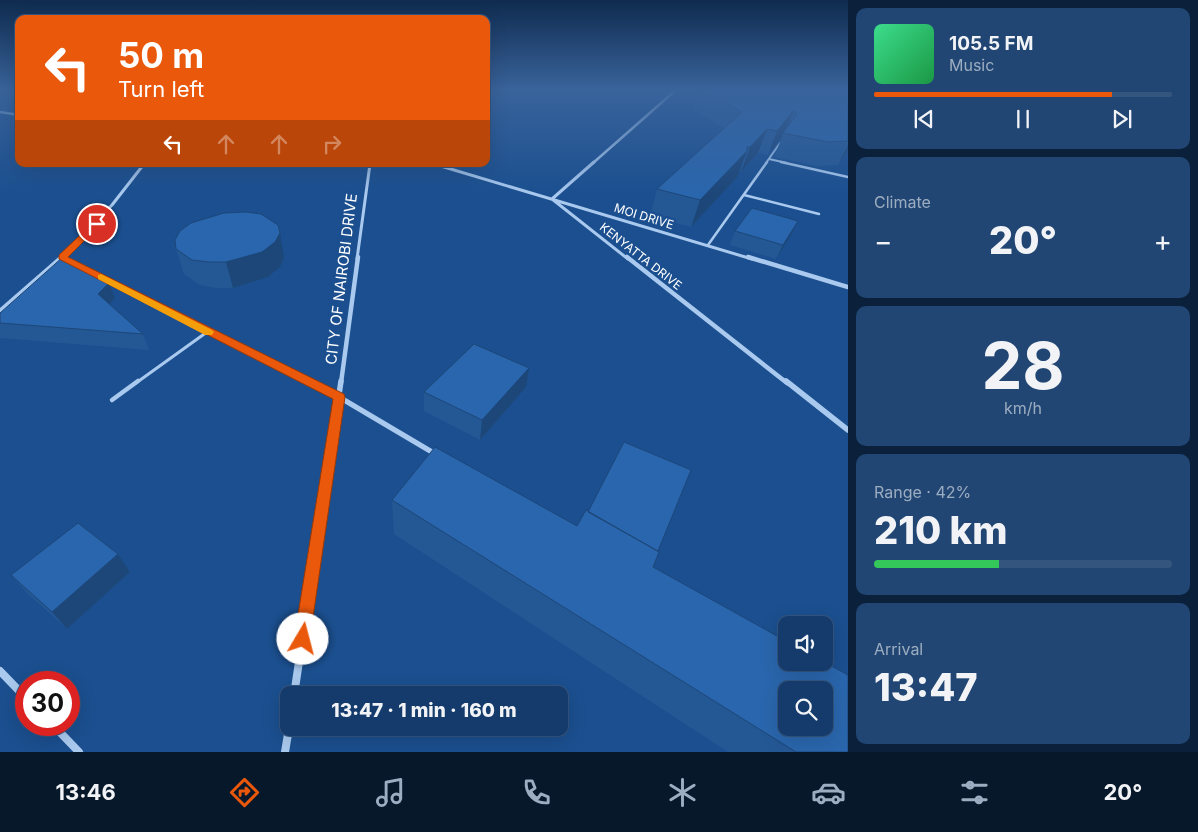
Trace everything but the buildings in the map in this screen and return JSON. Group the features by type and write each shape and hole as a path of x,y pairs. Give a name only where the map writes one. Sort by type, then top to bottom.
{"street":[{"path":"552,199 637,124"},
{"path":"0,311 62,257 107,214 142,167"},
{"name":"CITY OF NAIROBI DRIVE","path":"295,686 339,397 370,167"},
{"name":"MOI DRIVE","path":"444,167 848,287"},
{"name":"KENYATTA DRIVE","path":"552,199 848,430"},
{"path":"62,257 71,262"},
{"path":"79,266 339,397 441,458"},
{"path":"0,670 15,686"},
{"path":"64,736 79,752"},
{"path":"285,752 288,736"}],"lane":[{"path":"708,245 785,136"},
{"path":"769,159 848,177"},
{"path":"744,195 819,214"},
{"path":"112,400 207,332"}],"slow traffic":[{"path":"101,277 209,332"}],"route":[{"path":"97,224 62,257 207,332 339,397 303,639"}]}
